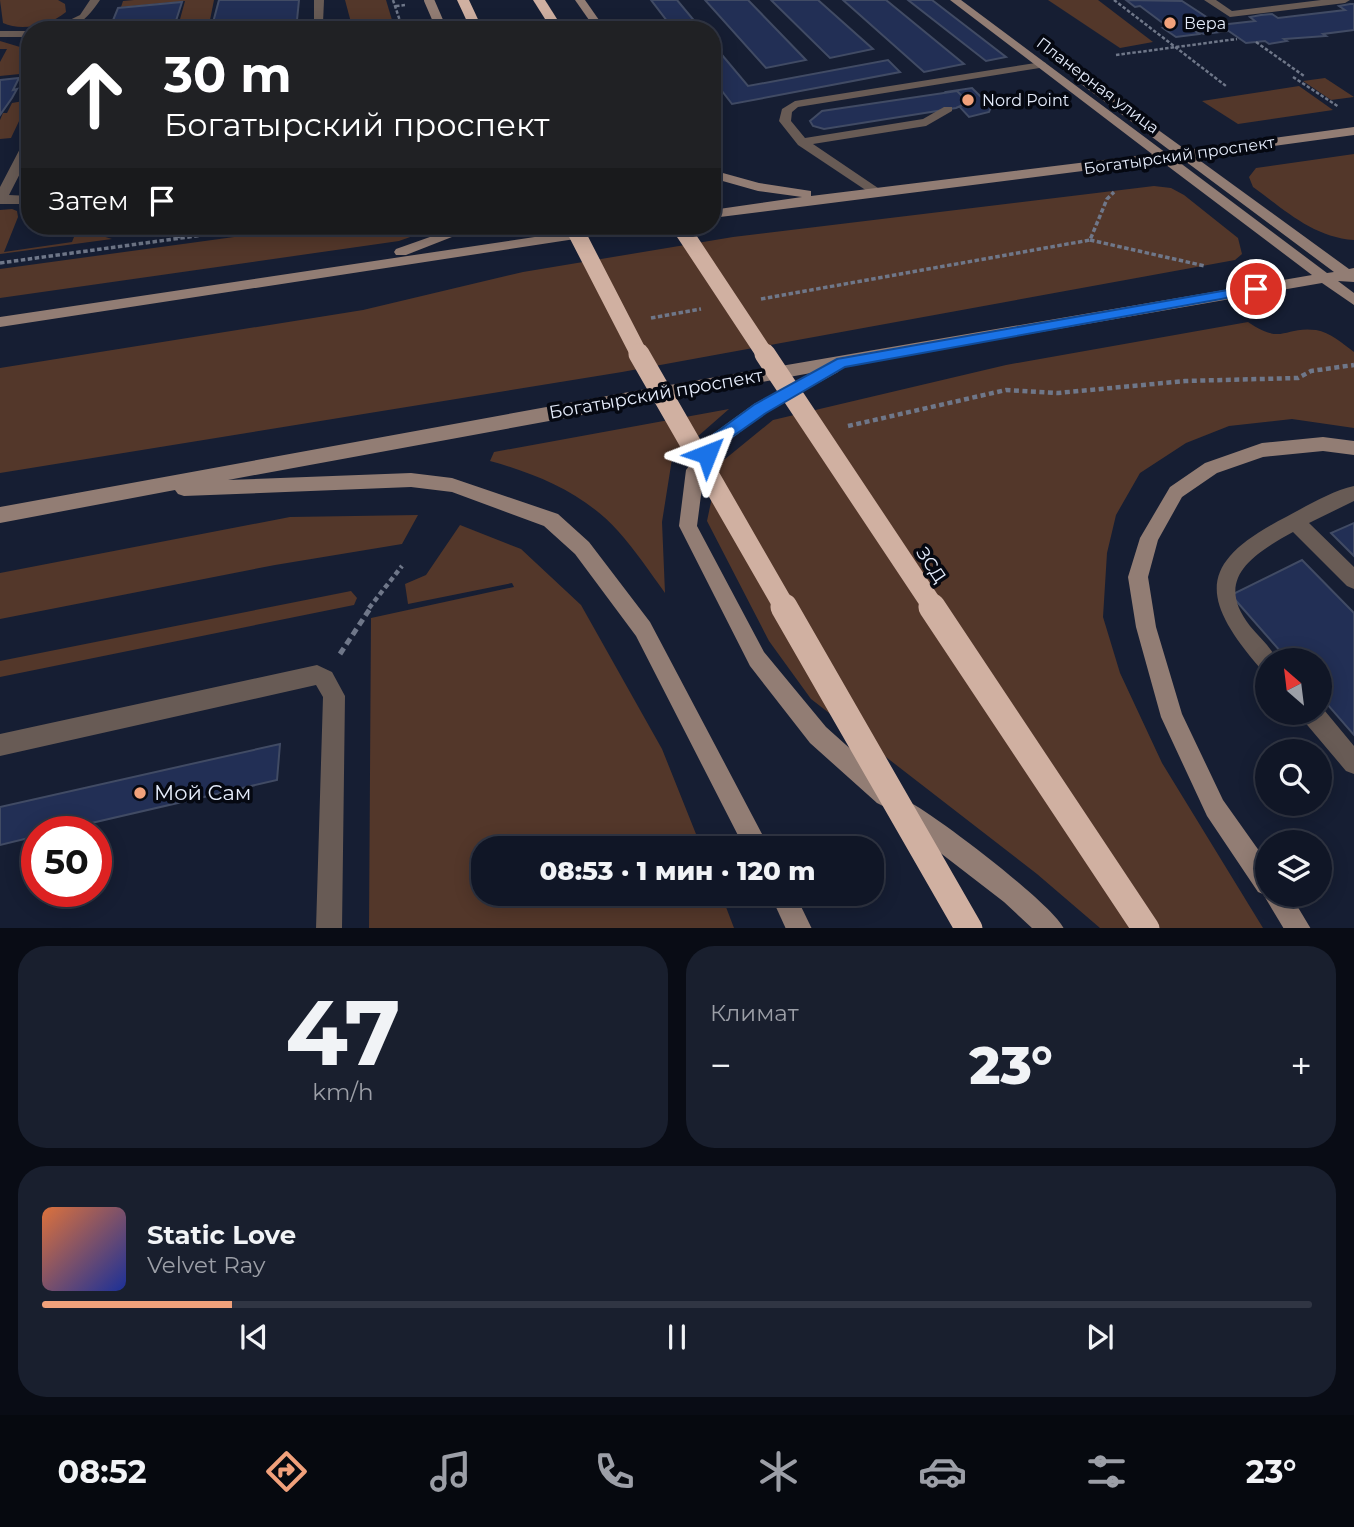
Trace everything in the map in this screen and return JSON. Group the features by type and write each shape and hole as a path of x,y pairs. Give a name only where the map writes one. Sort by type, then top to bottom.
{"highway":[{"path":"463,0 473,21"},
{"path":"539,0 552,21"},
{"path":"577,235 620,321 967,928"},
{"name":"ЗСД","path":"686,235 1145,928"}],"main road":[{"path":"429,0 438,21"},
{"path":"580,0 595,21"},
{"name":"Планерная улица","path":"955,0 1354,300"},
{"name":"Планерная улица","path":"974,0 1352,275"},
{"name":"Богатырский проспект","path":"721,213 873,191 1185,156 1354,131"},
{"path":"721,177 758,187 827,197"},
{"path":"299,277 410,250 449,235"},
{"path":"0,322 575,235"},
{"name":"Богатырский проспект","path":"0,514 842,362 1352,275"},
{"path":"842,362 760,408 720,438 695,470 688,526 757,659 818,735 891,800 1013,893 1051,928"},
{"path":"1255,866 1215,808 1172,716 1146,627 1138,577 1149,538 1176,492 1211,468 1262,450 1323,444 1354,447"},
{"path":"117,492 411,480 452,485 551,520 582,548 643,629 751,836"},
{"path":"788,906 799,928"},
{"path":"1284,907 1298,928"}],"lane":[{"path":"76,21 84,18 95,0"},
{"path":"318,0 319,21"},
{"path":"1209,0 1230,14 1345,0"},
{"path":"1279,0 1290,7"},
{"path":"0,34 21,34"},
{"path":"873,191 802,142 785,121 786,111 796,104 1042,65"},
{"path":"929,84 937,94"},
{"path":"802,142 926,122 948,109"},
{"path":"21,159 1,200 21,200"},
{"path":"1257,648 1237,625 1226,598 1226,580 1236,561 1255,545 1353,493"},
{"path":"1296,523 1354,580"},
{"path":"0,746 304,677 317,675 325,678 334,696 329,928"},
{"path":"1322,725 1354,762"}],"path":[{"path":"393,0 400,21"},
{"path":"1114,0 1226,86"},
{"path":"1116,55 1240,39"},
{"path":"1256,42 1304,76"},
{"path":"1293,78 1336,107 1345,106"},
{"path":"1090,240 1107,199 1114,192"},
{"path":"0,263 200,235"},
{"path":"760,299 1090,240 1205,266"},
{"path":"650,318 705,309"},
{"path":"838,426 851,427 1006,390 1058,393 1185,381 1298,378 1311,371 1354,365"},
{"path":"325,678 362,618 402,566"}],"shaded area":[{"path":"0,0 58,0 65,4 66,12 49,21 21,21 21,27 3,23"},
{"path":"214,0 210,21 179,21 185,1 121,7 123,1"},
{"path":"345,0 386,0 392,21 351,21"},
{"path":"1048,0 1098,0 1153,42 1120,48"},
{"path":"0,41 21,47 21,74 0,76 0,62 7,49 0,49"},
{"path":"1325,78 1354,97 1331,100 1303,81"},
{"path":"1299,86 1333,110 1238,124 1202,101"},
{"path":"21,101 21,117 11,138 0,139 0,120 12,103"},
{"path":"1354,154 1354,240 1325,234 1300,221 1253,187 1249,177 1256,168"},
{"path":"1154,186 1171,188 1184,195 1238,238 1242,254 1235,260 622,372 0,473 0,368 363,310 523,272 733,237"},
{"path":"12,209 17,211 18,217 4,252 72,242 75,235 99,235 112,239 0,254 0,210"},
{"path":"248,235 416,235 399,241 0,298 0,269"},
{"path":"1248,322 1276,334 1305,329 1321,331 1354,352 1354,428 1292,419 1229,426 1186,443 1140,473 1116,515 1107,553 1103,617 1120,673 1162,763 1263,928 1100,928 1037,874 811,699 769,641 707,521 719,464 773,420 1006,365"},
{"path":"729,409 672,459 662,522 665,593 624,538 591,506 542,479 490,461 494,452"},
{"path":"418,515 402,544 275,565 0,619 0,573 290,517"},
{"path":"460,525 521,549 581,605 662,749 697,836 471,836 471,906 726,906 734,928 369,928 371,618 514,587 512,583 408,604 405,584 426,575"},
{"path":"351,591 357,598 354,605 0,677 0,661"}],"building":[{"path":"219,0 299,0 297,21 213,21"},
{"path":"651,0 677,0 694,21 667,21"},
{"path":"705,0 748,0 806,60 766,68"},
{"path":"771,0 818,0 873,49 830,58"},
{"path":"843,0 886,0 964,64 924,72"},
{"path":"908,0 932,0 1006,57 986,61"},
{"path":"1126,0 1182,1 1228,31 1204,34 1195,31 1199,34 1176,37 1163,28 1168,27 1140,6 1135,7"},
{"path":"182,2 176,21 113,21 118,8"},
{"path":"1354,4 1354,30 1323,34 1326,36 1284,39 1287,41 1269,44 1265,41 1246,43 1220,25 1255,21 1250,17 1261,15 1272,14 1278,18 1345,10 1339,6"},
{"path":"721,54 748,86 888,60 900,72 732,104 721,90"},
{"path":"19,78 13,90 17,89 0,115 0,80"},
{"name":"Nord Point","path":"972,88 991,107 989,112 969,117 946,92"},
{"path":"957,91 965,99 965,104 956,108 824,129 813,126 810,121 822,111"},
{"path":"1354,523 1354,556 1331,533"},
{"path":"1302,560 1354,613 1354,735 1332,710 1332,648 1277,648 1231,595"},
{"name":"Мой Сам","path":"280,744 277,780 112,818 112,816 21,816 21,840 0,845 0,807"}],"place":[{"name":"Вера","path":"1170,23"},
{"name":"Nord Point","path":"968,100"},
{"name":"Мой Сам","path":"140,793"}],"route":[{"path":"707,454 720,438 760,408 842,362 1256,289"}]}
